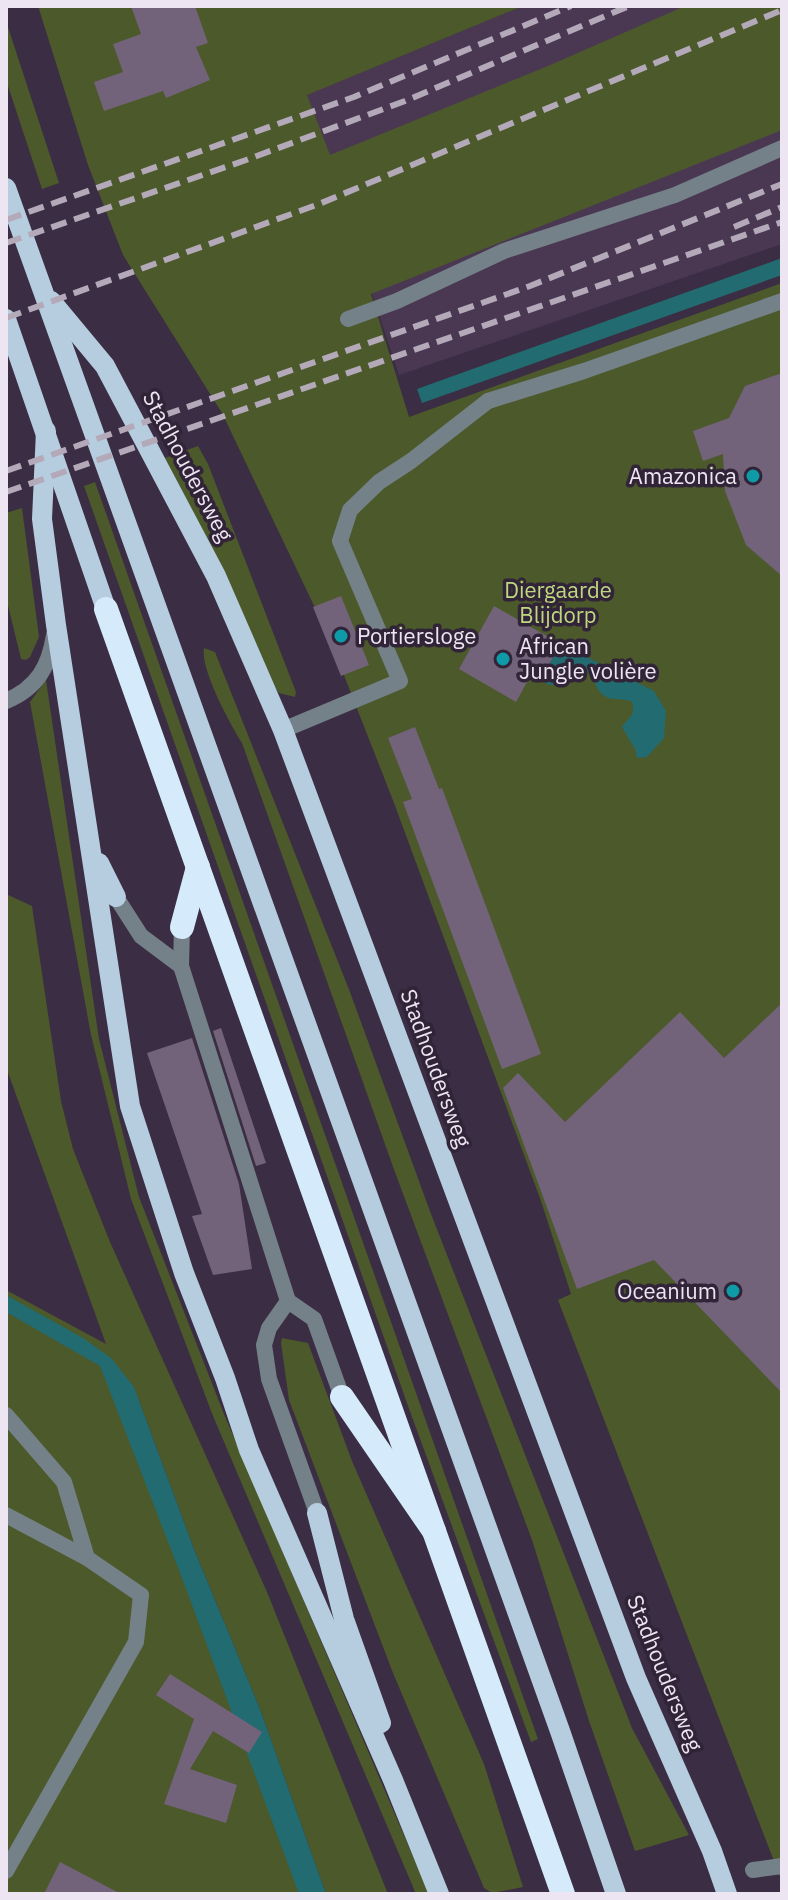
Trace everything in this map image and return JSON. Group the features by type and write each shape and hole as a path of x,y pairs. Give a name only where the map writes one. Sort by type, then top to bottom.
{"highway":[{"path":"106,609 563,1894"},
{"path":"182,927 198,867"},
{"path":"342,1397 434,1531"}],"main road":[{"name":"Stadhoudersweg","path":"6,188 616,1894"},
{"name":"Stadhoudersweg","path":"41,288 105,366 216,576 283,730 636,1678 712,1851 727,1894"},
{"path":"6,319 106,609"},
{"path":"46,431 42,519 128,1092 152,1181 249,1450 393,1780 439,1894"},
{"path":"90,845 116,897"},
{"path":"317,1513 344,1619 379,1716 393,1780"}],"street":[{"path":"348,319 397,301 504,251 675,195 782,148"},
{"path":"283,730 400,681 340,541 350,510 379,482 488,401 584,371 782,301"},
{"path":"6,701 38,681 50,659 56,625"},
{"path":"116,897 141,936 181,966"},
{"path":"182,927 181,966 288,1301 314,1319 342,1397"},
{"path":"288,1301 269,1328 264,1345 269,1379 317,1513"},
{"path":"6,1415 64,1482 87,1558"},
{"path":"6,1515 87,1558 141,1595 136,1642 6,1871"},
{"path":"753,1870 782,1866"}],"shaded area":[{"path":"523,6 782,6 782,244 399,375 306,95"},
{"path":"782,258 782,275 422,403 417,389"},
{"path":"561,644 654,691 666,711 664,738 647,757 637,758 622,727 632,713 632,702 605,696 586,671 575,670 560,682 550,685 532,673 536,666 545,670"},
{"path":"6,1295 83,1338 111,1358 134,1387 194,1549 260,1709 326,1894 299,1894 100,1366 6,1312"}],"green space":[{"name":"Diergaarde Blijdorp","path":"38,6 523,6 307,95 330,155 685,6 782,6 782,130 371,294 409,417 782,283 782,1882 558,1300 571,1294 541,1201 394,803 329,637 222,413 123,255 88,165"},
{"path":"6,21 59,183 42,189 6,80"},
{"path":"198,446 208,464 296,692 295,697 279,693 271,683 228,580 165,458"},
{"path":"95,482 538,1739 531,1742 408,1406 84,486"},
{"path":"22,508 39,637 26,660 21,659 6,597 6,513"},
{"path":"204,648 215,652 350,992 431,1214 632,1728 689,1835 635,1851 589,1721 532,1540 396,1175 242,743 211,682"},
{"path":"46,680 99,1039 139,1197 224,1414 429,1894 416,1894 213,1416 131,1199 91,1035 30,702"},
{"path":"6,894 32,906 61,1101 73,1149 110,1242 267,1592 388,1894 326,1894 260,1709 194,1549 134,1387 312,1894 6,1894 6,1290 106,1344 6,1067"},
{"path":"282,1338 308,1343 352,1461 484,1764 523,1887 492,1893 484,1888 393,1673 289,1400"}],"building":[{"path":"131,6 195,6 208,43 196,47 210,80 166,98 163,91 104,111 94,82 123,72 113,44 141,34"},
{"name":"Amazonica","path":"782,373 782,576 746,545 725,491 723,454 703,461 693,431 729,418 745,386"},
{"name":"Portiersloge","path":"341,596 369,665 341,676 313,607"},
{"name":"African Jungle volière","path":"494,606 561,644 545,671 536,666 516,702 459,669"},
{"path":"415,727 439,789 442,788 541,1054 502,1069 403,802 412,799 388,738"},
{"name":"Oceanium","path":"782,1003 782,1393 654,1260 577,1289 503,1088 518,1073 565,1122 680,1012 724,1058"},
{"path":"221,1028 266,1163 256,1166 213,1031"},
{"path":"192,1038 239,1184 252,1269 213,1275 192,1216 202,1214 147,1053"},
{"path":"170,1674 262,1732 249,1753 213,1731 190,1769 237,1785 226,1823 164,1804 194,1719 156,1695"},
{"path":"60,1862 121,1894 44,1894"}],"railway":[{"path":"6,220 354,97 571,6"},
{"path":"6,243 405,101 629,6"},
{"path":"6,318 319,204 782,10"},
{"path":"6,471 530,286 782,184"},
{"path":"734,227 782,207"},
{"path":"6,492 782,222"}],"place":[{"name":"Amazonica","path":"753,476"},
{"name":"Portiersloge","path":"341,636"},
{"name":"African Jungle volière","path":"503,659"},
{"name":"Oceanium","path":"733,1291"}]}
